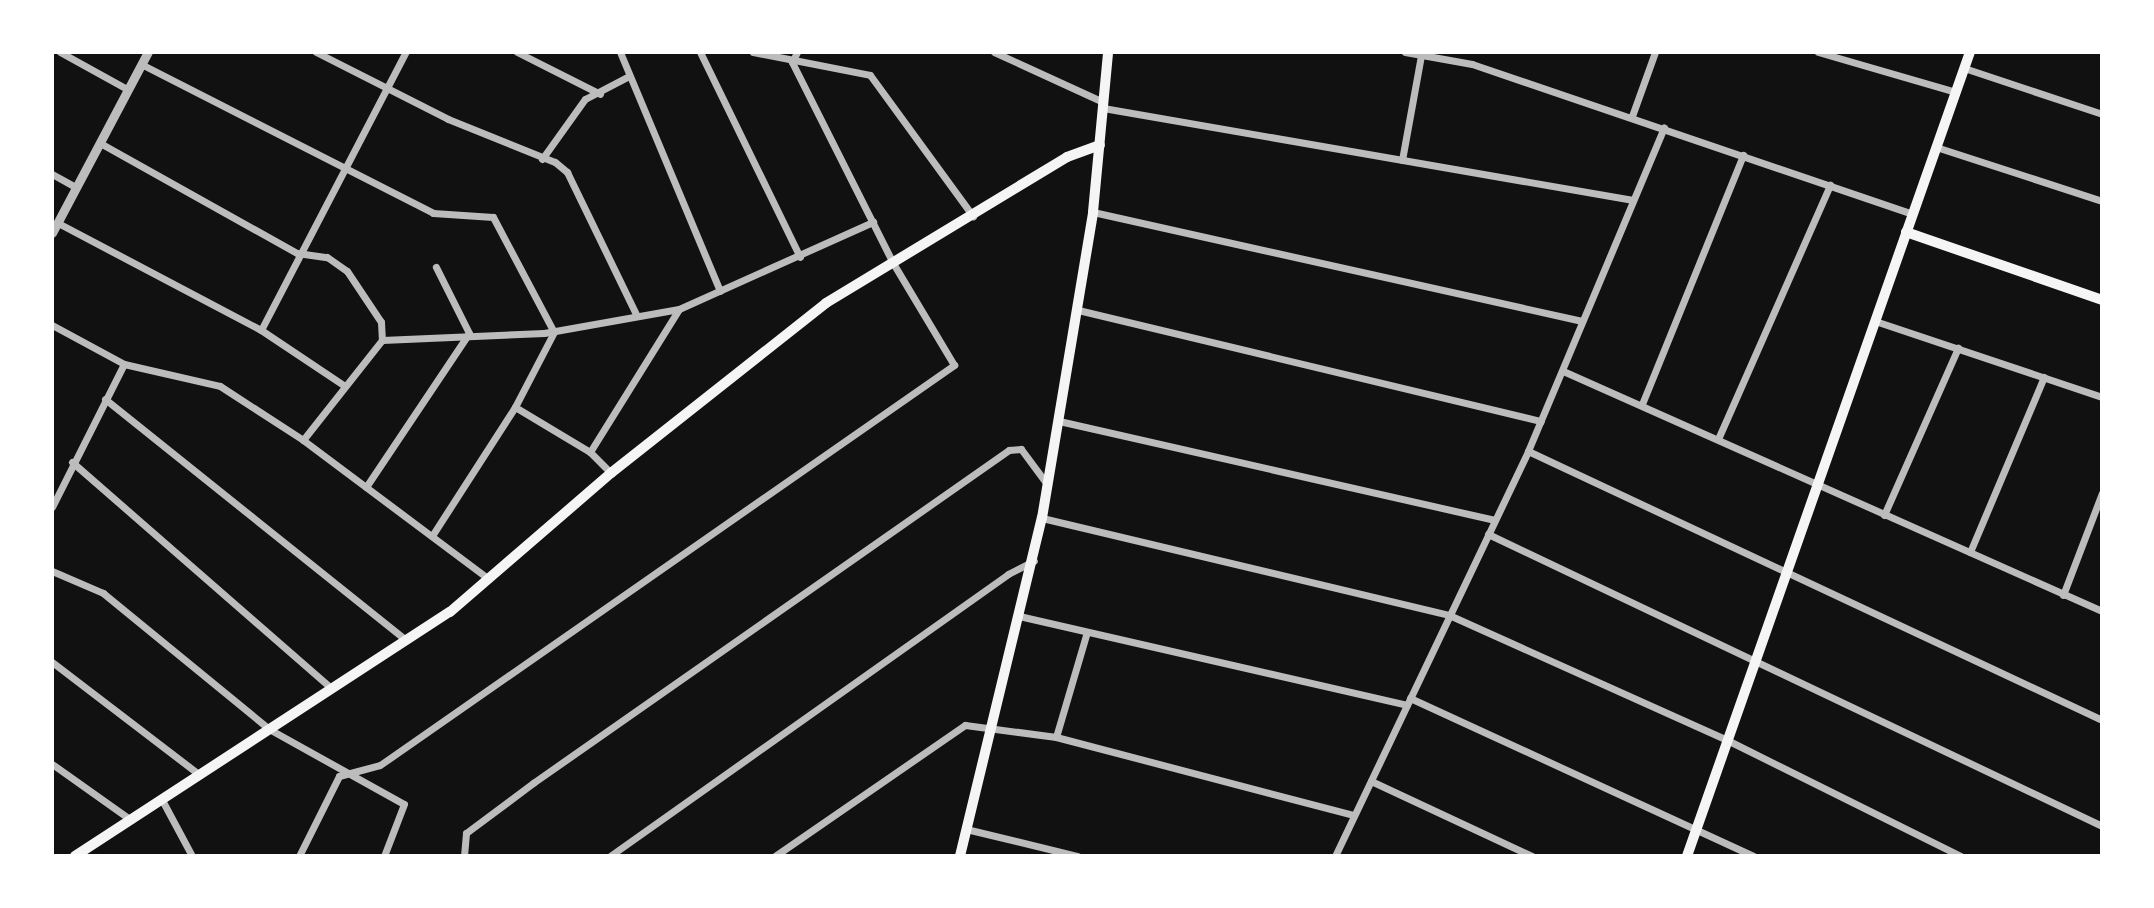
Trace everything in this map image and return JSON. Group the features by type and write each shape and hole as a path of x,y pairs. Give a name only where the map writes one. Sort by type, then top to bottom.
{"main road":[{"path":"960,856 1042,518 1093,212 1108,52"},
{"path":"1687,856 1970,52"},
{"path":"75,856 406,640 491,580 611,473 779,336 1067,157 1100,145"},
{"path":"1906,232 2102,300"}],"street":[{"path":"60,52 127,89"},
{"path":"52,233 148,52"},
{"path":"316,52 567,172 637,316"},
{"path":"261,330 297,253 406,52"},
{"path":"517,52 600,94"},
{"path":"620,52 720,291"},
{"path":"700,52 800,257"},
{"path":"753,52 870,75 973,216"},
{"path":"792,62 797,52"},
{"path":"994,52 1103,105 1633,200"},
{"path":"1405,52 1472,64 1913,214"},
{"path":"1632,116 1655,52"},
{"path":"1818,52 1956,92"},
{"path":"1402,160 1421,55"},
{"path":"299,856 339,776 352,775 380,765 582,628 954,365 893,263 792,62"},
{"path":"141,64 433,213 493,217 554,332"},
{"path":"1964,68 2102,114"},
{"path":"542,159 585,99 600,94 629,76"},
{"path":"1335,856 1528,451 1664,127"},
{"path":"100,143 297,253 327,257 347,271 381,322 382,340 303,440"},
{"path":"1936,147 2102,201"},
{"path":"1642,404 1743,155"},
{"path":"52,174 75,187"},
{"path":"1718,439 1830,185"},
{"path":"1093,212 1582,321"},
{"path":"382,340 469,333 554,332 679,309 873,222"},
{"path":"58,223 261,330 345,386"},
{"path":"436,267 469,333"},
{"path":"590,452 679,309"},
{"path":"1078,310 1541,421"},
{"path":"1875,321 2102,397"},
{"path":"52,325 124,364 220,386 303,440 491,580"},
{"path":"432,536 515,407 554,332"},
{"path":"366,487 469,333"},
{"path":"1884,515 1958,348"},
{"path":"52,507 124,364"},
{"path":"1563,371 2102,611"},
{"path":"1970,552 2044,377"},
{"path":"105,399 406,640"},
{"path":"515,407 590,452 611,473"},
{"path":"1059,421 1495,520"},
{"path":"464,856 466,833 511,799 1009,450 1021,449 1047,484"},
{"path":"1528,451 2102,720"},
{"path":"72,462 331,688"},
{"path":"2063,595 2102,493"},
{"path":"1042,518 1449,615 1727,740 1961,856"},
{"path":"1488,534 1755,657 2102,826"},
{"path":"610,856 995,582 1034,561"},
{"path":"52,571 103,593 269,729 404,804 384,856"},
{"path":"1019,616 1408,702 1697,828 1753,856"},
{"path":"1056,737 1087,632"},
{"path":"52,662 200,775"},
{"path":"775,856 946,734 965,725 992,726 1056,737 1354,815"},
{"path":"52,764 131,820"},
{"path":"1371,781 1532,856"},
{"path":"162,800 192,856"},
{"path":"966,829 1078,856"}]}
